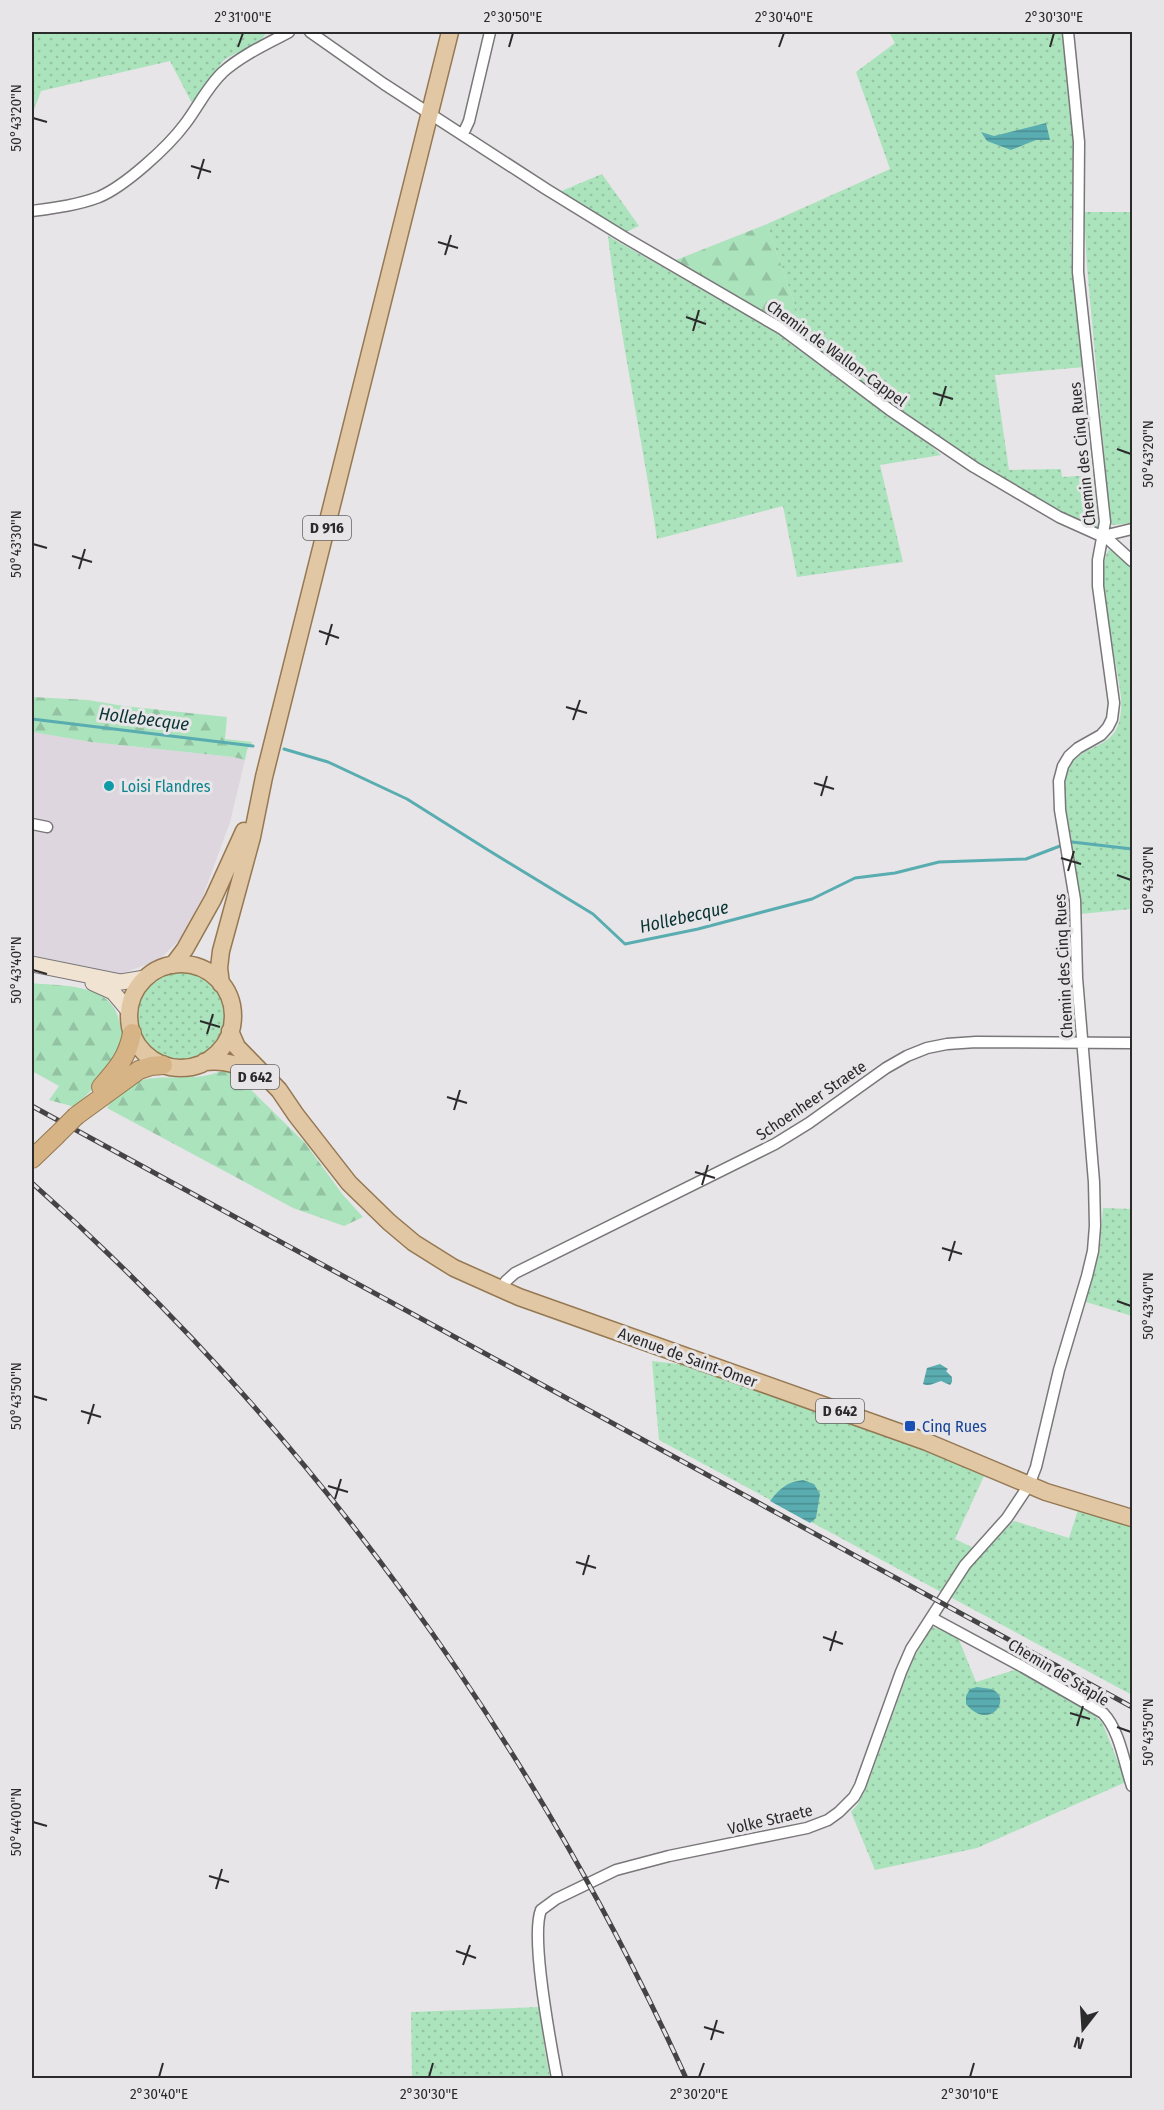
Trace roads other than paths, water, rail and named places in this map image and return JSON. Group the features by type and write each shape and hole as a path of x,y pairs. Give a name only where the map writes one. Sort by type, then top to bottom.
{"highway":[{"path":"32,1159 76,1116 124,1060 132,1033"},
{"path":"76,1116 139,1070 163,1065"}],"main road":[{"name":"D 916","path":"221,984 220,957 249,848 264,777 450,32"},
{"name":"D 916","path":"173,965 189,942 222,881 264,777"},
{"path":"32,964 115,981 145,978"},
{"path":"173,965 188,965 202,969 221,984 232,1006 230,1030 222,1048 203,1063 186,1068 163,1065 144,1052 132,1033 129,1011 134,993 145,978 158,969 173,965"},
{"path":"32,972 100,986 116,995 129,1011"},
{"name":"Avenue de Saint-Omer","path":"230,1030 237,1047 275,1086 349,1182 389,1222 439,1260 466,1275 500,1290 927,1442 1029,1485 1079,1503 1132,1518"},
{"name":"Avenue de Saint-Omer","path":"203,1063 227,1061 242,1067 296,1115"}],"street":[{"path":"32,211 83,202 103,195 120,185 179,131 224,71 289,32"},
{"name":"Chemin de Wallon-Cappel","path":"310,32 366,72 604,225 782,329 890,410 974,467 1051,513 1103,536 1116,544 1132,561"},
{"path":"463,134 469,121 490,32"},
{"name":"Chemin des Cinq Rues","path":"1029,1485 1036,1467 1059,1370 1087,1276 1094,1243 1094,1190 1076,969 1075,900 1058,787 1061,772 1069,756 1105,732 1113,714 1113,690 1098,586 1098,560 1104,517 1078,272 1079,141 1068,32"},
{"path":"1103,536 1132,529"},
{"path":"32,824 47,826"},
{"name":"Schoenheer Straete","path":"500,1290 515,1273 775,1144 809,1123 878,1073 907,1056 940,1045 969,1042 1132,1043"},
{"name":"Volke Straete","path":"557,2079 537,1933 538,1917 543,1907 602,1876 631,1865 815,1826 844,1808 857,1792 911,1648 965,1565 1012,1513 1029,1485"},
{"name":"Chemin de Staple","path":"932,1618 1099,1710 1112,1726 1132,1786"}],"water":[{"path":"1046,123 1050,140 1036,140 1011,150 987,141 981,132 994,136"},
{"path":"940,1364 948,1369 946,1371 952,1377 950,1385 941,1381 929,1385 923,1384 927,1368"},
{"path":"803,1480 814,1484 820,1494 816,1518 810,1523 770,1501 784,1486"},
{"path":"977,1687 991,1689 998,1693 1000,1705 991,1714 983,1715 975,1712 966,1704 966,1696 970,1689"}],"waterway":[{"name":"Hollebecque","path":"32,719 253,746"},
{"name":"Hollebecque","path":"284,749 328,762 407,799 593,914 625,944 698,929 812,899 855,878 895,873 939,862 1026,859 1060,846"},
{"name":"Hollebecque","path":"1072,842 1132,849"}],"railway":[{"path":"32,1106 1132,1707"},
{"path":"32,1183 134,1279 230,1380 321,1486 406,1596 485,1711 558,1830 625,1952 686,2078"}],"place":[{"name":"Loisi Flandres","path":"109,786"},
{"name":"Cinq Rues","path":"910,1426"}]}
